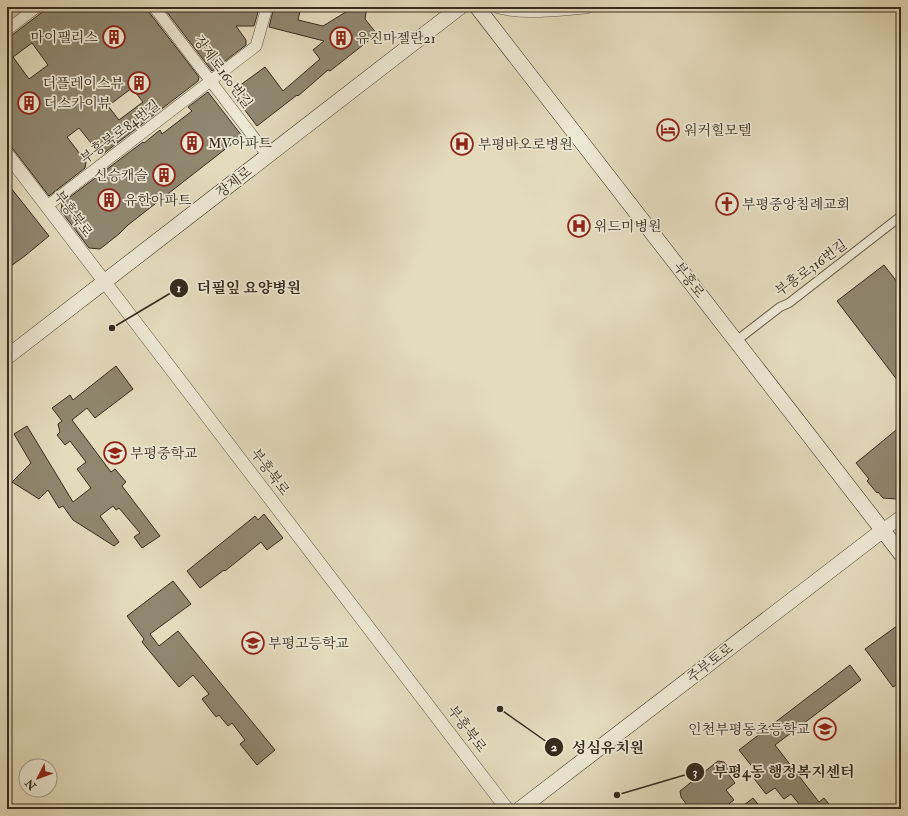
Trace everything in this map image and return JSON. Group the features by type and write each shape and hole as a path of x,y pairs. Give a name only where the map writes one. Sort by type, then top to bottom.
{"main road":[{"name":"장제로","path":"7,357 460,7"},
{"name":"부흥로","path":"477,7 901,554"},
{"name":"주부토로","path":"520,809 883,530"}],"street":[{"path":"7,30 37,7"},
{"name":"장제로160번길","path":"154,7 268,156"},
{"name":"부흥북로84번길","path":"47,206 256,46 267,7"},
{"path":"499,7 520,10 539,10 586,7"},
{"name":"부흥북로","path":"7,154 508,809"},
{"name":"부흥로316번길","path":"736,341 780,307 789,304 901,216"},
{"name":"주부토로","path":"883,530 901,517"}],"shaded area":[{"path":"7,7 29,7 7,24"}],"building":[{"path":"49,7 147,7 148,11 199,77 198,81 103,154 99,153 79,128 67,137 86,162 85,168 49,196 13,149 7,146 7,39","holes":["32,43 48,65 29,79 13,57","132,88 143,102 119,120 108,106"]},
{"path":"163,7 254,7 258,12 254,26 236,26 246,40 246,45 212,71"},
{"path":"274,7 301,7 298,20 323,26 354,7 367,7 365,19 377,34 330,71 328,70 298,96 297,95 257,126 231,92 265,67 283,91 320,59 313,50 324,41 269,27"},
{"path":"208,92 242,136 128,225 100,249 89,248 61,211 62,203 160,130 162,134 192,111 188,107"},
{"path":"7,183 49,236 11,266 7,261"},
{"path":"884,265 901,287 901,385 837,301"},
{"path":"116,366 133,389 95,418 87,408 72,420 111,472 115,469 126,482 122,486 160,536 142,548 134,537 140,533 119,508 116,510 113,506 100,516 119,542 114,546 73,520 63,506 59,508 48,490 39,499 12,482 31,463 14,434 27,426 73,502 91,488 77,469 86,462 70,441 65,445 57,435 60,432 58,424 62,421 52,408 70,395 73,400"},
{"path":"901,426 901,496 897,499 883,498 867,481 869,479 856,463"},
{"path":"264,514 283,538 267,550 261,542 225,571 224,570 200,588 187,571 255,516 258,520"},
{"path":"173,581 191,604 150,634 159,646 178,631 275,750 257,765 240,744 245,740 232,723 228,726 219,715 216,717 202,699 209,694 193,675 179,687 142,642 144,639 127,616"},
{"path":"901,623 901,682 893,687 865,649"},
{"path":"850,665 861,680 775,745 819,802 824,798 833,809 803,809 791,794 784,799 775,788 766,794 749,772 754,769 739,750"},
{"path":"718,761 724,762 732,772 729,775 735,783 726,790 734,800 722,809 690,809 681,797 680,791"},
{"path":"753,798 762,809 739,809"}],"place":[{"name":"마이팰리스","path":"114,37"},
{"name":"유진마젤란21","path":"341,38"},
{"name":"더플레이스뷰","path":"139,83"},
{"name":"더스카이뷰","path":"29,103"},
{"name":"워커힐모텔","path":"668,130"},
{"name":"MV아파트","path":"192,143"},
{"name":"부평바오로병원","path":"462,144"},
{"name":"신승캐슬","path":"164,175"},
{"name":"유한아파트","path":"109,200"},
{"name":"부평중앙침례교회","path":"727,204"},
{"name":"위드미병원","path":"579,226"},
{"name":"더필잎 요양병원","path":"112,328"},
{"name":"부평중학교","path":"115,453"},
{"name":"부평고등학교","path":"253,643"},
{"name":"성심유치원","path":"500,709"},
{"name":"인천부평동초등학교","path":"825,729"},
{"name":"부평4동 행정복지센터","path":"617,795"}]}
